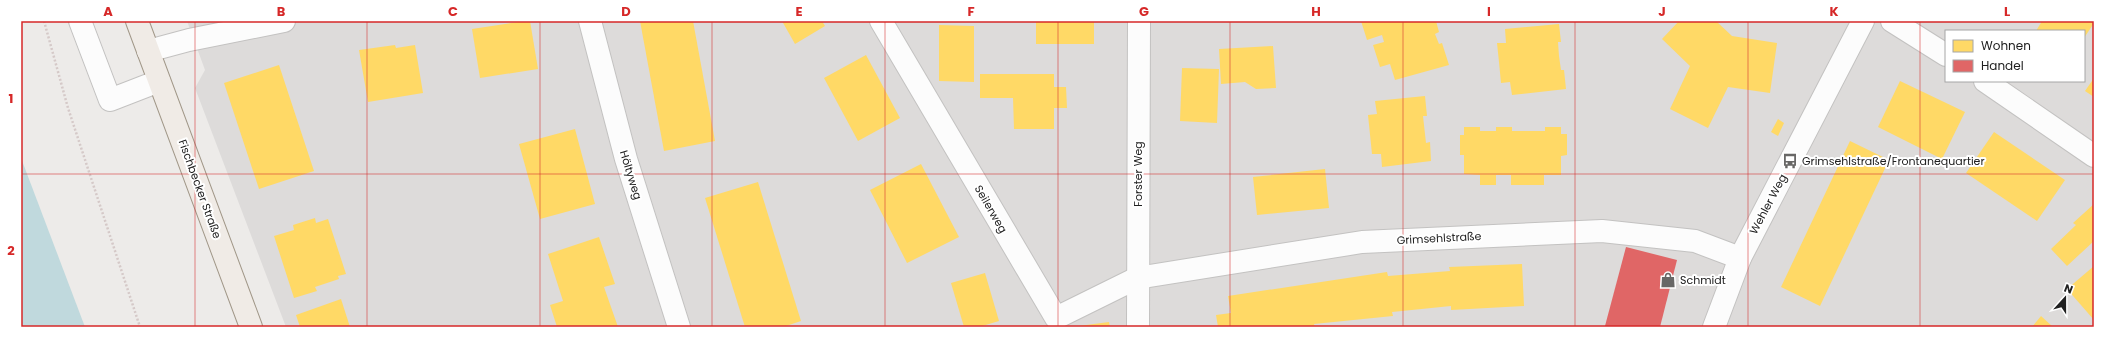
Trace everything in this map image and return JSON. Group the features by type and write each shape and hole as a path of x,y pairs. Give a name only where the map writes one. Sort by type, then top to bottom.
{"main road":[{"name":"Fischbecker Straße","path":"137,21 251,327"}],"street":[{"path":"80,21 110,100 160,82"},
{"path":"148,51 189,40 284,21"},
{"name":"Höltyweg","path":"590,21 626,159 679,327"},
{"name":"Seilerweg","path":"881,21 1056,318 1137,278"},
{"name":"Forster Weg","path":"1138,327 1139,21"},
{"name":"Wehler Weg","path":"1714,327 1740,258 1863,21"},
{"path":"1892,21 1945,54"},
{"path":"1986,82 2094,156"},
{"name":"Grimsehlstraße","path":"1137,278 1362,242 1602,231 1695,241 1740,258"}],"path":[{"path":"44,21 68,108 140,327"}],"shaded area":[{"path":"187,21 2094,21 2094,327 286,327 195,88 205,70"}],"water":[{"path":"21,158 85,327 21,327"}],"building: Wohnen":[{"path":"530,21 538,69 480,78 472,29"},
{"path":"640,21 693,21 715,141 664,151"},
{"path":"782,21 822,21 825,26 795,44"},
{"path":"1036,21 1094,21 1094,44 1036,44"},
{"path":"1361,21 1436,21 1439,32 1435,34 1439,44 1442,43 1449,65 1395,80 1390,64 1380,67 1373,45 1384,42 1382,35 1367,40"},
{"path":"1679,21 1716,21 1732,36 1777,43 1770,93 1728,87 1708,128 1670,109 1690,66 1662,39"},
{"path":"2042,21 2094,21 2085,36 2085,30 2037,30"},
{"path":"1559,24 1561,42 1558,42 1559,56 1561,70 1564,70 1566,89 1512,95 1510,82 1501,83 1497,43 1506,43 1505,29"},
{"path":"939,25 974,26 974,82 939,81"},
{"path":"395,45 396,48 415,45 423,93 368,102 359,50"},
{"path":"1273,46 1276,88 1256,89 1245,82 1221,84 1219,49"},
{"path":"866,55 900,118 858,141 824,78"},
{"path":"279,65 314,171 259,189 224,83"},
{"path":"1182,68 1219,69 1217,123 1180,121"},
{"path":"980,74 1054,74 1054,87 1066,87 1067,108 1054,108 1054,129 1014,129 1013,98 980,98"},
{"path":"2094,78 2094,97 2085,91"},
{"path":"1900,81 1965,112 1942,159 1878,127"},
{"path":"1425,96 1427,116 1423,116 1426,143 1430,142 1431,161 1382,167 1381,154 1372,154 1368,115 1377,114 1375,101"},
{"path":"1778,119 1784,123 1778,136 1771,132"},
{"path":"1464,127 1480,127 1480,131 1496,131 1496,127 1512,127 1512,131 1545,131 1545,127 1561,127 1561,134 1567,134 1567,155 1561,156 1561,175 1544,175 1544,185 1511,185 1511,175 1496,175 1496,185 1480,185 1480,175 1464,174 1464,155 1460,155 1460,135 1464,135"},
{"path":"575,129 595,204 540,219 519,144"},
{"path":"1994,132 2065,180 2037,221 1966,173"},
{"path":"1850,141 1889,160 1820,306 1781,287"},
{"path":"921,164 959,237 907,263 870,190"},
{"path":"1325,169 1329,208 1257,215 1253,177"},
{"path":"758,182 801,321 783,327 745,327 705,198"},
{"path":"2094,204 2094,241 2067,266 2051,249 2076,225 2073,223"},
{"path":"315,218 316,223 328,219 346,274 338,276 339,279 315,287 317,291 294,298 274,236 294,230 293,225"},
{"path":"599,237 615,284 604,287 618,327 557,327 550,305 563,301 548,254"},
{"path":"1522,264 1524,306 1451,310 1451,306 1392,312 1393,316 1314,324 1315,327 1218,327 1216,315 1231,313 1228,296 1387,272 1388,276 1450,271 1449,267"},
{"path":"2094,266 2094,320 2067,289"},
{"path":"985,273 999,321 979,327 964,327 951,283"},
{"path":"341,299 350,327 300,327 296,315"},
{"path":"2041,316 2053,327 2032,327"},
{"path":"1109,322 1110,327 1079,327 1079,326"}],"building: Handel":[{"path":"1626,247 1677,260 1660,327 1605,326"}],"place":[{"name":"Grimsehlstraße/Frontanequartier","path":"1790,161"},
{"name":"Schmidt","path":"1668,280"}]}
